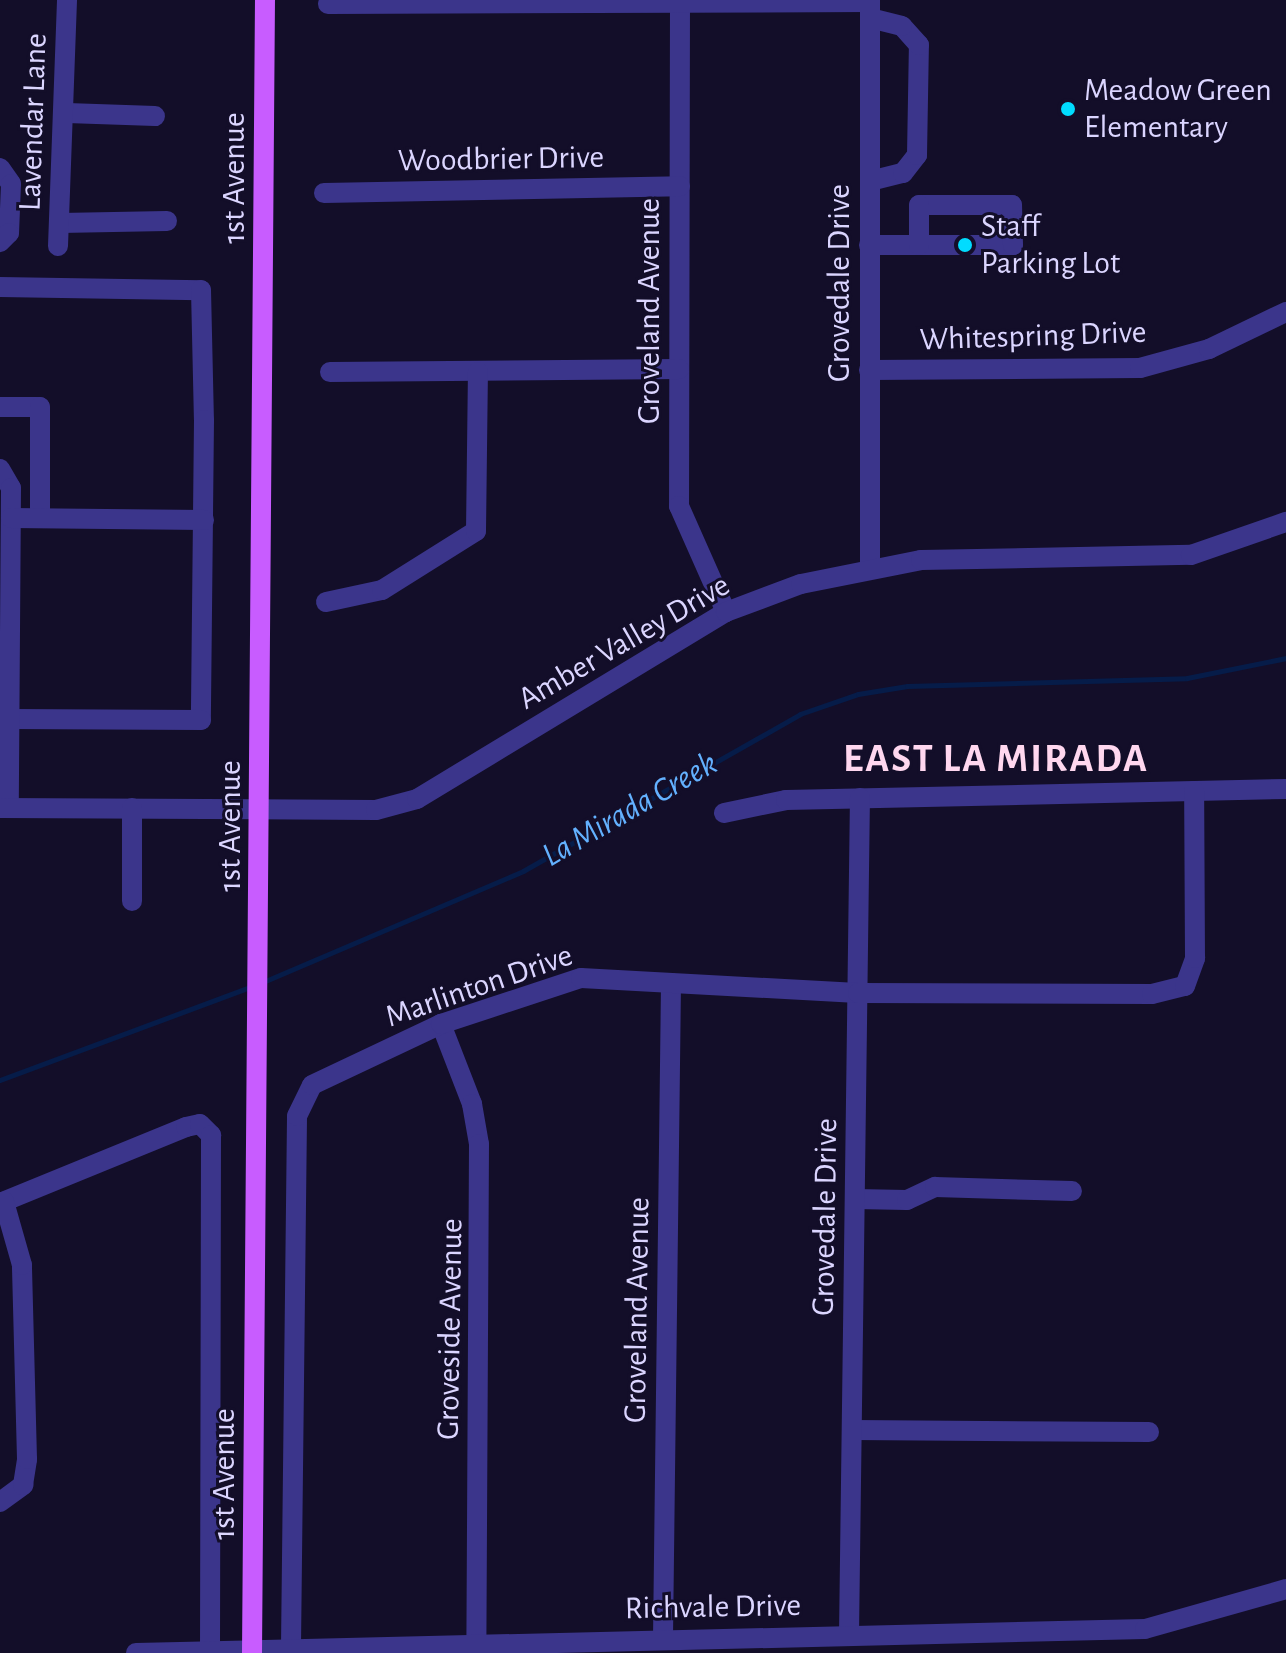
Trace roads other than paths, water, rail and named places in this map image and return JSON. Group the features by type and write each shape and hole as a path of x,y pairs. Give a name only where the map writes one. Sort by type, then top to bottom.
{"main road":[{"name":"1st Avenue","path":"252,1650 265,0"}],"street":[{"name":"Lavendar Lane","path":"58,246 67,113 67,0"},
{"path":"328,4 680,2 870,7 902,26 919,45 917,155 903,173 870,181"},
{"name":"Groveland Avenue","path":"680,2 679,369 683,528 726,612"},
{"name":"Grovedale Drive","path":"870,7 870,566"},
{"path":"67,113 155,116"},
{"path":"0,168 11,184 9,233 0,242"},
{"name":"Woodbrier Drive","path":"324,193 680,186"},
{"path":"869,245 919,245 1013,245 1012,205 919,205 919,245"},
{"path":"60,223 167,221"},
{"path":"0,287 201,290 204,520 201,720 9,719"},
{"name":"Whitespring Drive","path":"869,370 1140,368 1209,349 1286,312"},
{"path":"330,372 679,369"},
{"path":"326,602 382,590 476,531 478,372"},
{"path":"0,407 40,407 40,518"},
{"path":"0,469 11,488 5,808"},
{"path":"11,518 204,520"},
{"name":"Amber Valley Drive","path":"5,808 376,810 417,799 726,612 870,566 1191,555 1286,522"},
{"path":"724,813 786,800 1286,789"},
{"name":"Marlinton Drive","path":"291,1646 301,1099 318,1079 441,1024 581,978 858,993 1152,994 1185,986 1195,958 1194,791"},
{"name":"Grovedale Drive","path":"849,1635 860,798"},
{"path":"132,808 132,901"},
{"name":"Groveland Avenue","path":"663,1638 671,983"},
{"name":"Groveside Avenue","path":"441,1024 472,1104 479,1144 476,1641"},
{"path":"0,1502 23,1485 27,1459 22,1265 2,1203 186,1127 200,1124 211,1135 210,1648"},
{"path":"855,1199 907,1200 935,1187 1072,1191"},
{"path":"852,1430 1149,1432"},
{"name":"Richvale Drive","path":"136,1653 476,1641 849,1635 999,1644 1145,1629 1286,1589"}],"waterway":[{"name":"La Mirada Creek","path":"263,982 523,871 800,714 858,694 907,686 1187,678 1286,658"},
{"name":"La Mirada Creek","path":"0,1080 250,987"}],"place":[{"name":"Meadow Green Elementary","path":"1068,109"},
{"name":"Staff Parking Lot","path":"965,245"}],"district":[{"name":"EAST LA MIRADA","path":"996,759"}]}
